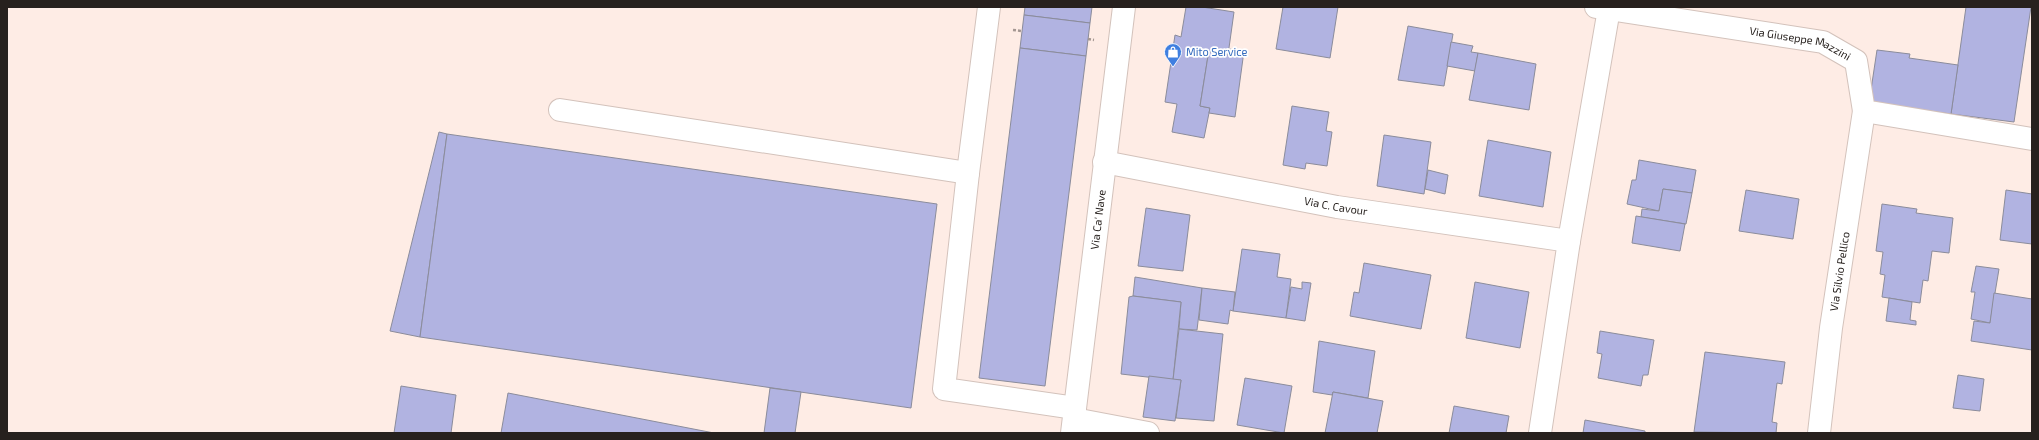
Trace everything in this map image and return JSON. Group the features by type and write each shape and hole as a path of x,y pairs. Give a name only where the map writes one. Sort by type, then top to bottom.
{"street":[{"path":"989,7 968,173 944,389 1074,420 1148,433"},
{"name":"Via Ca' Nave","path":"1074,420 1104,162 1124,7"},
{"path":"1540,433 1603,8"},
{"name":"Via Giuseppe Mazzini","path":"1603,8 1823,42 1856,62 1864,111"},
{"path":"560,110 968,173"},
{"path":"1864,111 2032,139"},
{"name":"Via Silvio Pellico","path":"1819,433 1831,328 1864,111"},
{"name":"Via C. Cavour","path":"1104,162 1337,207 1569,241"}],"building":[{"path":"1025,7 1092,7 1090,23 1024,15"},
{"path":"1186,7 1202,7 1234,12 1228,55 1211,51 1208,56 1200,106 1210,108 1204,138 1172,132 1177,104 1165,102 1175,35 1181,37"},
{"path":"1283,7 1338,7 1330,58 1276,49"},
{"path":"1966,7 2031,7 2014,122 1951,114"},
{"path":"1024,15 1090,23 1086,56 1020,48"},
{"path":"1408,26 1453,34 1444,86 1398,80"},
{"path":"1451,42 1473,46 1471,52 1478,53 1475,71 1447,66"},
{"path":"1020,48 1086,56 1045,386 979,378"},
{"path":"1229,49 1244,51 1235,117 1209,113 1210,108 1200,106 1208,56 1211,51 1228,55"},
{"path":"1877,50 1910,54 1909,58 1958,65 1951,114 1869,103"},
{"path":"1478,53 1536,64 1529,110 1469,100"},
{"path":"1292,106 1329,112 1326,131 1332,132 1327,166 1306,163 1305,169 1283,165"},
{"path":"439,132 447,134 420,337 390,331"},
{"path":"447,134 937,204 911,408 420,337"},
{"path":"1384,135 1431,142 1424,194 1377,186"},
{"path":"1488,140 1551,152 1543,207 1479,196"},
{"path":"1639,160 1696,170 1692,193 1663,189 1659,211 1627,204 1632,180 1636,180"},
{"path":"1428,170 1448,175 1445,194 1425,189"},
{"path":"1663,189 1692,193 1686,224 1641,217 1642,209 1659,211"},
{"path":"1746,190 1799,199 1793,239 1739,231"},
{"path":"2006,190 2032,194 2032,244 2000,240"},
{"path":"1882,204 1917,209 1916,213 1953,218 1949,253 1932,251 1928,281 1923,280 1920,303 1882,297 1885,275 1880,274 1883,252 1876,251"},
{"path":"1146,208 1190,215 1183,271 1138,266"},
{"path":"1636,216 1685,224 1680,251 1632,243"},
{"path":"1242,249 1280,254 1277,277 1291,279 1286,318 1233,311"},
{"path":"1364,263 1431,275 1421,329 1350,316 1354,292 1359,293"},
{"path":"1976,266 1999,269 1990,323 1971,319 1975,292 1971,292"},
{"path":"1135,277 1202,288 1197,330 1179,329 1181,302 1133,296"},
{"path":"1302,282 1311,283 1305,321 1286,318 1291,287 1302,289"},
{"path":"1475,282 1529,292 1520,348 1466,338"},
{"path":"1202,288 1235,292 1233,311 1230,310 1228,324 1199,320"},
{"path":"1994,293 2032,299 2032,350 1971,341 1974,321 1990,323"},
{"path":"1133,296 1181,302 1173,380 1121,374 1129,297"},
{"path":"1889,298 1912,302 1910,320 1916,321 1916,325 1886,321"},
{"path":"1179,329 1223,334 1214,421 1176,418 1181,380 1173,380"},
{"path":"1600,331 1654,340 1648,375 1643,375 1641,386 1598,378 1602,354 1597,353"},
{"path":"1319,341 1375,351 1368,398 1333,392 1332,395 1313,392"},
{"path":"1705,352 1785,362 1782,384 1777,383 1772,422 1777,423 1776,433 1694,432"},
{"path":"1958,375 1984,379 1980,411 1953,408"},
{"path":"1149,376 1181,380 1175,421 1143,417"},
{"path":"1245,378 1292,386 1284,433 1237,425"},
{"path":"401,386 456,395 451,433 394,433"},
{"path":"770,388 801,392 795,433 764,433"},
{"path":"1333,392 1383,401 1377,433 1325,433"},
{"path":"508,393 714,433 501,433"},
{"path":"1454,406 1509,416 1506,433 1449,433"},
{"path":"1585,420 1645,431 1645,433 1583,433"}],"place":[{"name":"Mito Service","path":"1173,67"}]}
